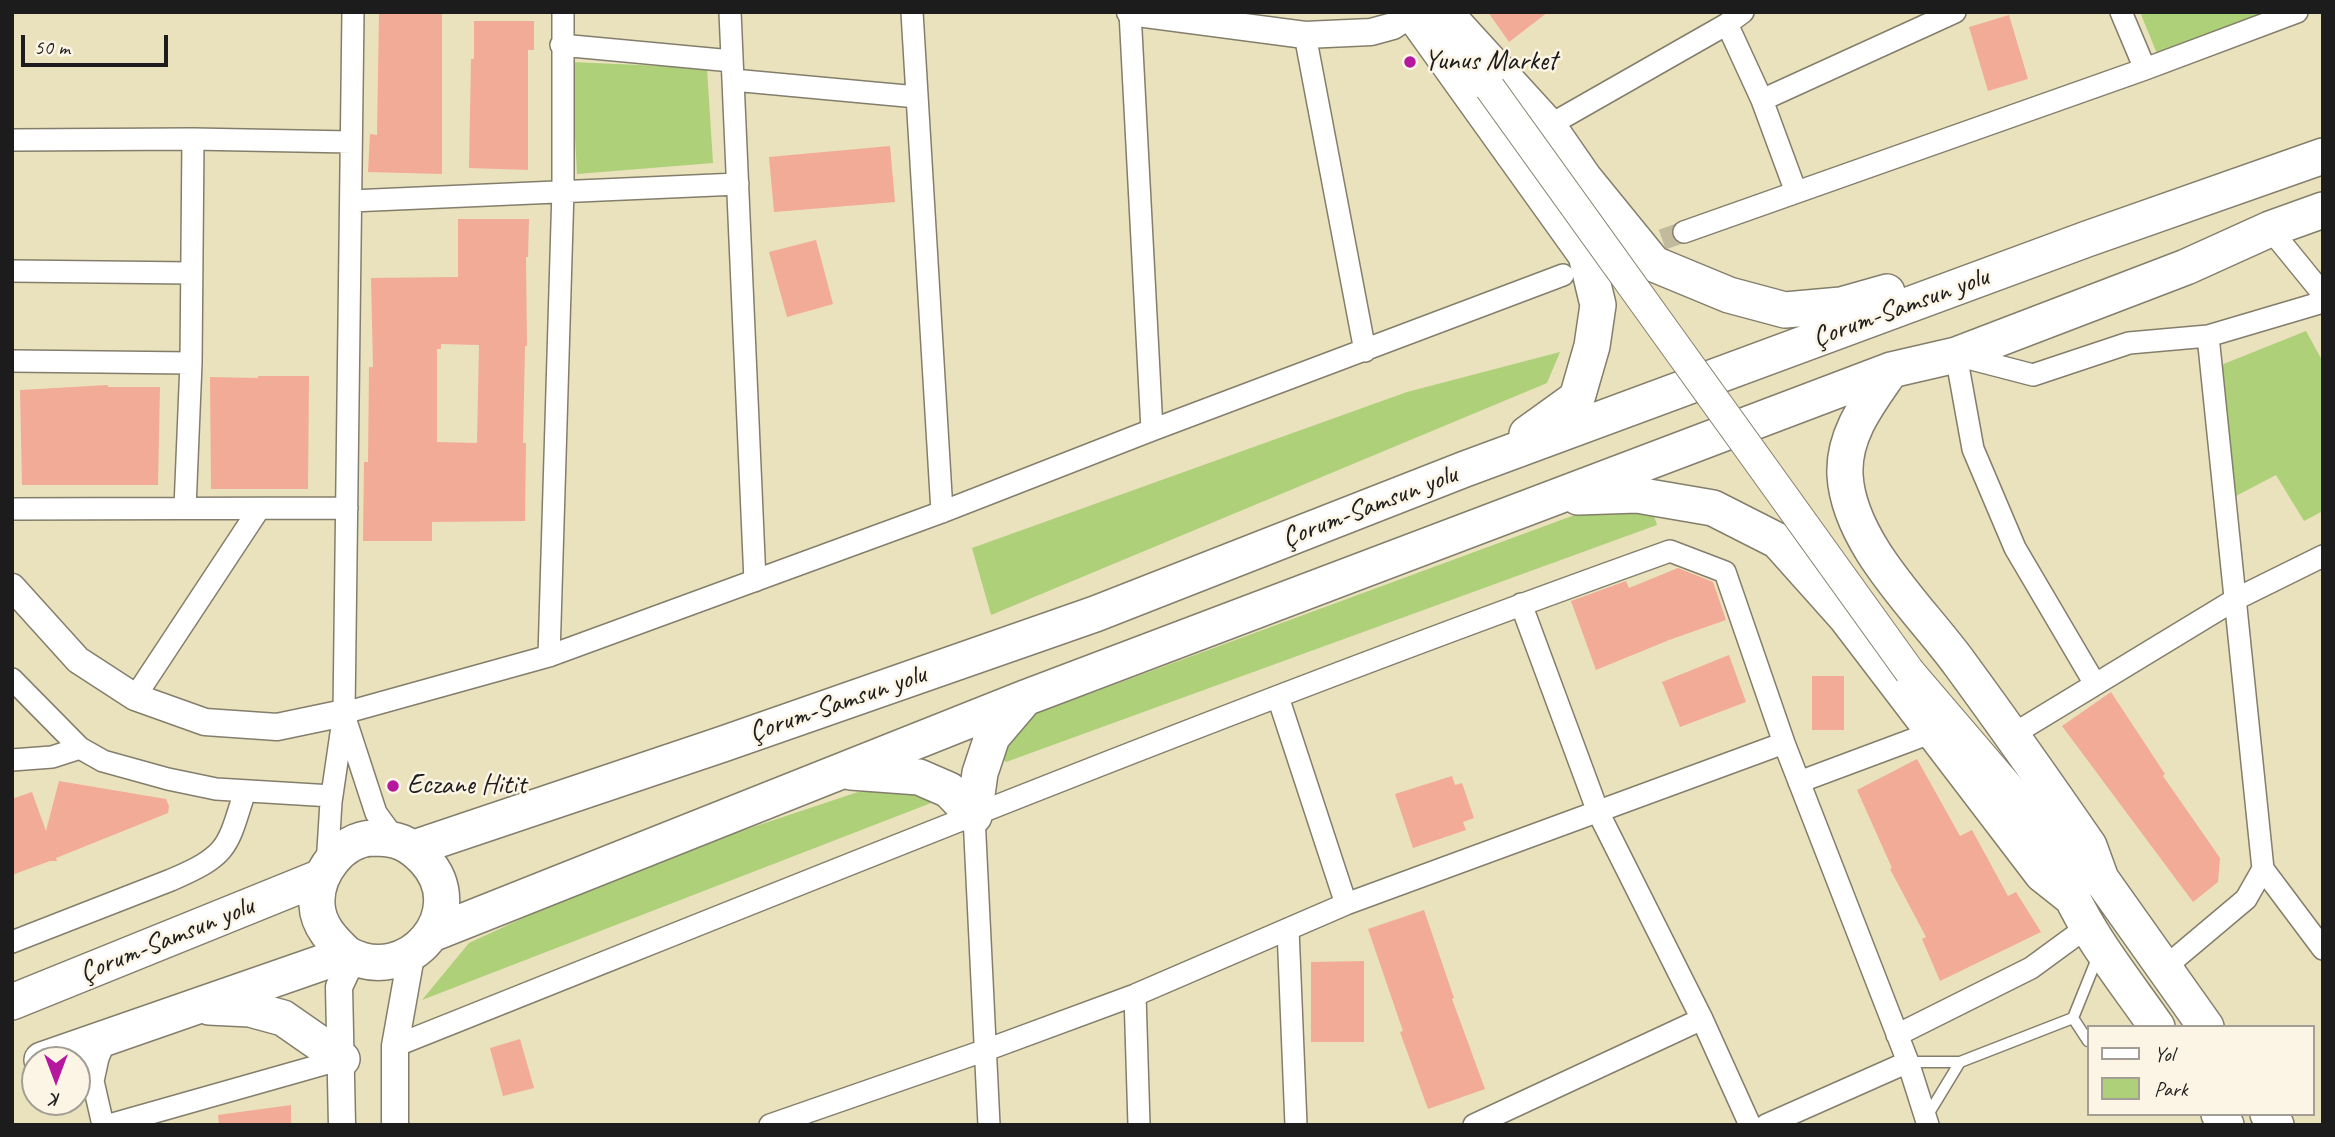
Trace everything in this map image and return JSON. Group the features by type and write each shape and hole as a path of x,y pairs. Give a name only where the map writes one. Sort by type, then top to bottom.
{"highway":[{"path":"1418,13 1548,126 1584,178 1654,264 1729,295 1785,310 1840,304 2087,239"},
{"path":"1418,13 1586,255 1598,304 1592,346 1577,398 1526,435 1465,470"},
{"name":"Çorum-Samsun yolu","path":"12,1003 324,871 345,848 369,838 405,844 736,739 1095,614 1465,470 2087,239 2323,156"},
{"name":"Çorum-Samsun yolu","path":"80,1046 350,956 382,963 839,771 1025,698 1891,370 1956,355 2186,267 2270,229 2323,210"},
{"path":"1891,370 1857,420 1847,446 1845,473 1848,496 1870,545 1884,567 1950,650 2012,735 2089,846 2101,879"},
{"path":"1550,498 1637,495 1713,508 1778,541 1845,616 2042,874 2071,897"},
{"path":"974,816 980,773 992,737 1025,698"},
{"path":"839,771 919,777 949,790 974,816"},
{"path":"2046,831 2101,879 2205,1025"},
{"path":"2046,831 2071,897 2094,937 2156,1025"},
{"path":"405,844 436,871 443,903 422,944"},
{"path":"324,871 317,906 326,933 350,956"},
{"path":"195,1006 250,1009 283,1018 342,1059"}],"main road":[{"path":"1418,13 1490,88 1910,672 2046,831"}],"street":[{"path":"324,871 344,713 353,12"},
{"path":"549,656 563,190 563,12"},
{"path":"730,12 755,582"},
{"path":"912,12 942,512"},
{"path":"1152,429 1130,12 1305,35 1371,32 1393,26 1418,13"},
{"path":"1762,100 1955,12"},
{"path":"2121,12 2145,69"},
{"path":"1684,232 2145,69 2297,12"},
{"path":"1548,126 1735,18 1796,192"},
{"path":"1305,35 1365,351"},
{"path":"561,45 917,97"},
{"path":"186,508 191,363 193,139"},
{"path":"12,140 351,142"},
{"path":"351,201 738,184"},
{"path":"2270,229 2323,294"},
{"path":"12,271 191,273"},
{"path":"12,587 78,660 135,697 205,722 277,727 344,713 549,656 942,512 1152,429 1563,275"},
{"path":"2095,684 2015,548 1973,449 1956,355 2033,375 2130,344 2208,336 2323,302"},
{"path":"2208,336 2263,869 2323,948"},
{"path":"12,361 191,363"},
{"path":"12,509 347,508"},
{"path":"135,697 259,509"},
{"path":"395,1046 1278,697 1521,604 1670,551 1725,572 1784,743 1898,1035 1927,1121"},
{"path":"2012,735 2236,599 2323,556"},
{"path":"1521,604 1598,812 1702,1019 1750,1125"},
{"path":"12,679 80,748 103,761 216,789 332,796"},
{"path":"1278,697 1346,904"},
{"path":"344,713 376,813 405,844"},
{"path":"1799,782 1933,732"},
{"path":"770,1125 798,1120 1135,995 1346,904 1784,743"},
{"path":"12,760 52,757 80,748"},
{"path":"12,942 171,880 215,857 229,842 245,791"},
{"path":"974,816 989,1125"},
{"path":"2164,968 2246,899 2263,869"},
{"path":"1288,929 1296,1125"},
{"path":"1898,1035 2094,937"},
{"path":"396,1125 395,1046 422,944"},
{"path":"342,1125 339,987 350,956"},
{"path":"1135,995 1139,1125"},
{"path":"1474,1125 1702,1019"},
{"path":"103,1125 93,1081 107,1036"},
{"path":"109,1125 342,1059"},
{"path":"1766,1125 1908,1062"}],"lane":[{"path":"2086,1038 2073,1018 2094,937"},
{"path":"1908,1062 1960,1062 2073,1018"},
{"path":"1927,1121 1960,1062"}],"green space":[{"path":"2140,12 2266,12 2158,56"},
{"path":"571,62 707,68 713,163 577,174"},
{"path":"2306,331 2323,362 2323,511 2304,521 2276,475 2232,498 2221,365"},
{"path":"1560,352 1547,383 991,615 972,548 1407,392"},
{"path":"1651,507 1657,525 1006,762 996,753 1021,719 1572,516"},
{"path":"917,781 931,803 422,1000 469,943 538,911 723,837 858,792"}],"building":[{"path":"379,12 442,12 442,174 368,172 370,134 377,135"},
{"path":"1488,12 1548,12 1509,42"},
{"path":"2009,15 2028,79 1988,91 1969,27"},
{"path":"474,21 534,21 534,50 528,50 528,170 469,168"},
{"path":"890,146 895,202 774,212 769,157"},
{"path":"458,219 529,219 523,443 526,443 525,521 432,522 432,541 363,541 364,462 368,462 369,367 373,367 371,278 458,277","holes":["441,344 479,345 477,443 437,442 437,349 441,349"]},
{"path":"816,240 833,304 787,317 769,252"},
{"path":"309,376 308,489 211,489 210,377"},
{"path":"108,385 160,387 158,485 22,485 20,390"},
{"path":"1678,568 1713,582 1726,620 1596,670 1571,601 1626,581 1629,588"},
{"path":"1729,655 1746,702 1680,727 1662,682"},
{"path":"1812,676 1844,676 1844,730 1812,730"},
{"path":"2111,692 2165,774 2163,776 2220,858 2218,882 2193,902 2062,726"},
{"path":"1917,759 1960,836 1972,830 2008,896 2016,892 2041,932 1940,981 1922,939 1926,937 1890,869 1892,868 1857,790"},
{"path":"1452,776 1455,785 1462,783 1474,818 1463,822 1466,830 1413,848 1395,794"},
{"path":"59,781 166,799 168,813 56,858 57,861 12,875 12,799 32,792 46,831"},
{"path":"1424,910 1454,998 1452,999 1485,1089 1428,1109 1400,1032 1403,1031 1368,929"},
{"path":"1364,961 1364,1042 1311,1042 1311,962"},
{"path":"520,1039 534,1088 503,1096 490,1048"},
{"path":"291,1105 291,1125 219,1125 218,1115"}],"tunnel":[{"path":"1633,250 1684,232"}],"place":[{"name":"Yunus Market","path":"1410,62"},
{"name":"Eczane Hitit","path":"393,786"}]}
